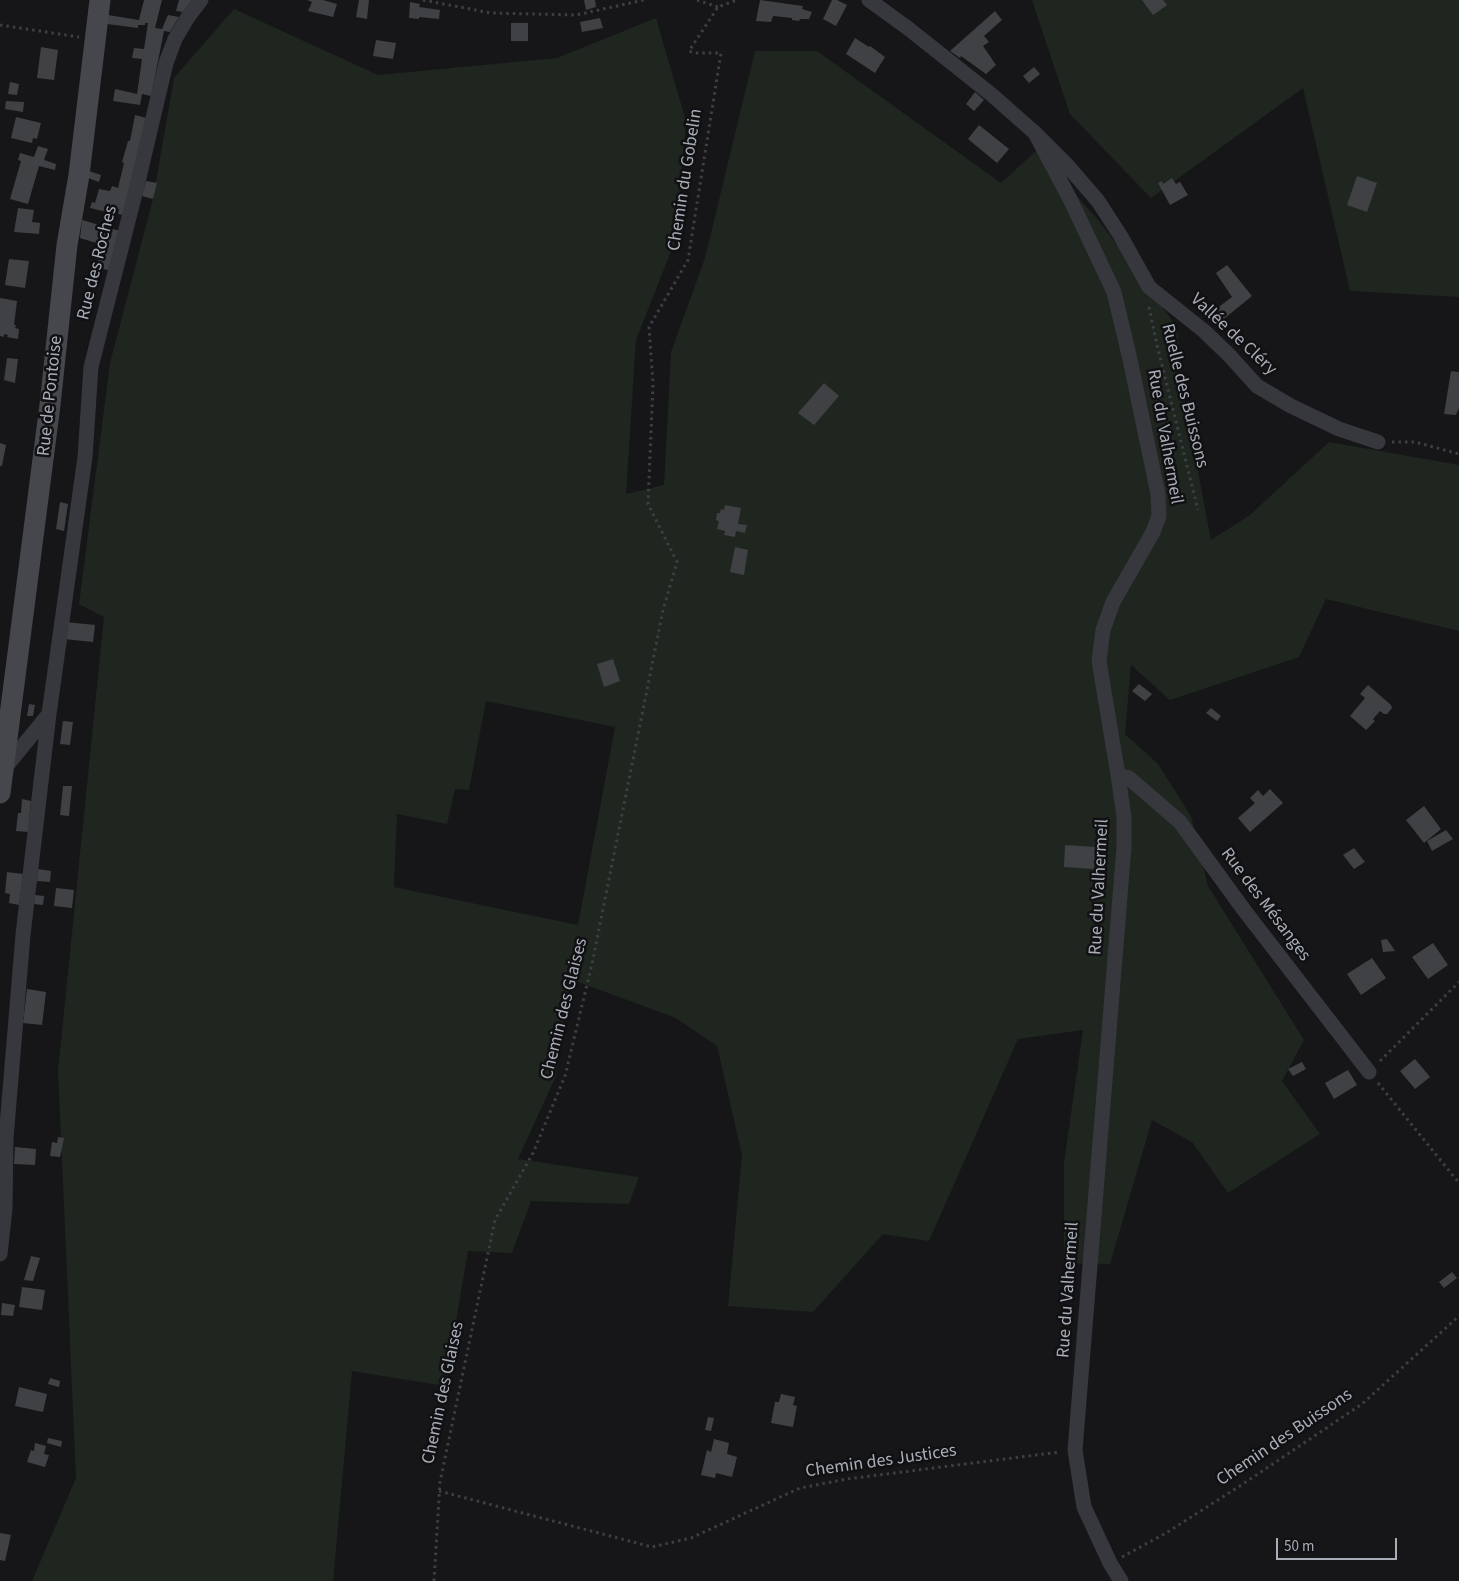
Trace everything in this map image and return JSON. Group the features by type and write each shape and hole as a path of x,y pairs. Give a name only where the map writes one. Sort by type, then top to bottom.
{"main road":[{"name":"Rue de Pontoise","path":"0,793 50,405 67,245 79,175 100,0"}],"street":[{"name":"Rue des Roches","path":"0,1254 5,1209 6,1138 23,935 49,714 86,457 91,367 166,63 175,38 188,17 202,0"},
{"name":"Rue du Valhermeil","path":"869,0 909,29 979,85 1035,133 1066,164 1098,201 1120,235 1149,287"},
{"name":"Rue du Valhermeil","path":"1035,133 1071,201 1114,292 1132,365 1158,494 1159,516 1153,532 1113,602 1103,630 1099,661 1124,817 1124,848 1075,1450 1084,1507 1110,1563 1121,1581"},
{"name":"Vallée de Cléry","path":"1149,287 1204,331 1257,386 1291,406 1339,429 1378,442"},
{"path":"2,772 49,714"},
{"name":"Rue des Mésanges","path":"1118,775 1129,778 1180,822 1244,910 1369,1072"}],"path":[{"path":"423,0 491,13 576,15 644,0"},
{"path":"697,0 718,7 737,0"},
{"name":"Chemin du Gobelin","path":"663,610 677,562 648,504 653,384 649,327 688,260 721,53 694,53 689,51 718,7"},
{"path":"0,25 95,39"},
{"name":"Ruelle des Buissons","path":"1149,287 1148,302 1156,345 1198,510"},
{"path":"1378,442 1415,442 1459,454"},
{"name":"Chemin des Glaises","path":"434,1581 439,1491 442,1472 495,1220 533,1153 565,1076 594,954 663,610"},
{"path":"1459,982 1369,1072 1459,1183"},
{"name":"Chemin des Buissons","path":"1110,1563 1174,1528 1362,1404 1459,1316"},
{"name":"Chemin des Justices","path":"439,1491 652,1547 691,1538 800,1488 847,1479 1075,1450"}],"shaded area":[{"path":"1032,0 1459,0 1459,297 1350,291 1303,88 1151,198 1070,114"},
{"path":"234,9 378,75 557,58 656,18 686,121 675,241 636,340 626,494 664,485 671,352 705,258 755,51 817,51 1001,183 1037,150 1103,226 1177,327 1186,409 1211,540 1250,515 1329,442 1459,465 1459,631 1326,599 1299,657 1170,700 1131,665 1125,734 1158,764 1191,816 1208,886 1304,1040 1282,1081 1320,1134 1228,1193 1192,1142 1152,1120 1110,1264 1064,1263 1064,1163 1083,1030 1018,1039 929,1241 883,1234 813,1312 728,1306 742,1155 717,1046 676,1018 570,979 556,1076 518,1159 639,1177 629,1204 531,1201 512,1253 468,1251 445,1386 352,1371 333,1581 32,1581 76,1478 58,1071 104,617 79,604 110,363 153,199 174,78","holes":["486,701 615,727 578,925 394,887 397,814 447,824 455,789 469,790"]}],"building":[{"path":"144,0 162,0 155,28 162,29 168,15 179,17 170,32 164,31 151,96 142,94 140,105 113,101 115,89 137,94 142,59 132,58 134,48 144,49 148,23 138,25 138,28 107,24 108,15 139,20"},
{"path":"179,0 192,0 183,12 176,11"},
{"path":"307,0 323,0 337,4 333,17 308,11 312,2"},
{"path":"359,0 369,0 367,19 356,17"},
{"path":"584,0 595,0 596,7 586,10"},
{"path":"760,0 803,6 802,9 812,12 809,19 800,19 799,21 792,20 792,18 773,16 771,22 756,21"},
{"path":"832,0 837,0 847,5 836,26 823,19"},
{"path":"1142,0 1163,0 1167,5 1153,15"},
{"path":"410,2 420,4 419,7 440,10 439,19 409,18"},
{"path":"995,11 1002,20 984,36 989,42 983,46 996,65 986,74 961,56 960,58 950,51"},
{"path":"600,18 603,28 582,32 580,22"},
{"path":"511,23 528,23 528,41 511,41"},
{"path":"855,38 885,57 875,73 846,54"},
{"path":"376,40 396,43 393,59 373,56"},
{"path":"41,47 58,50 54,80 37,78"},
{"path":"1034,67 1040,74 1029,83 1023,76"},
{"path":"10,82 19,84 17,95 8,94"},
{"path":"975,92 984,100 974,111 966,104"},
{"path":"6,101 24,102 23,112 5,109"},
{"path":"135,115 146,118 123,215 118,214 119,209 112,208 111,213 90,208 92,202 95,203 99,189 110,191 112,186 118,188 124,163 122,162 128,141 130,141"},
{"path":"16,117 41,123 37,139 33,138 32,143 11,138"},
{"path":"979,125 1009,149 997,163 968,139"},
{"path":"38,146 48,149 44,160 56,164 55,170 39,166 28,204 10,199 21,161 18,160 20,153 34,157"},
{"path":"89,171 101,175 99,182 88,178"},
{"path":"1357,176 1377,183 1367,212 1347,205"},
{"path":"1172,178 1176,184 1180,182 1188,195 1170,205 1158,183 1162,181 1163,184"},
{"path":"146,181 157,183 153,199 142,196"},
{"path":"18,208 34,210 32,222 40,223 39,234 14,232"},
{"path":"82,220 120,231 111,271 96,267 100,254 103,255 106,246 80,238"},
{"path":"9,259 29,261 25,288 5,285"},
{"path":"1227,265 1252,296 1220,322 1212,312 1232,297 1216,273"},
{"path":"0,298 17,301 14,325 16,325 15,328 19,329 18,339 7,337 8,335 4,334 4,337 0,336"},
{"path":"7,358 18,359 15,383 4,380"},
{"path":"1451,371 1459,372 1459,408 1456,415 1444,414"},
{"path":"824,383 839,396 814,425 798,413"},
{"path":"0,443 6,445 2,466 0,466"},
{"path":"60,502 68,504 64,531 56,529"},
{"path":"725,505 741,508 738,524 747,525 745,533 736,531 735,537 724,535 725,531 717,529 719,521 716,520 717,513 720,513 721,509 724,510"},
{"path":"735,547 748,550 744,575 730,572"},
{"path":"66,622 95,625 93,642 64,639"},
{"path":"613,659 620,681 604,687 597,664"},
{"path":"1139,684 1152,694 1145,701 1132,691"},
{"path":"1368,685 1392,708 1387,714 1380,711 1373,719 1375,721 1366,730 1350,716 1365,698 1360,694"},
{"path":"29,704 35,705 33,716 27,716"},
{"path":"1211,708 1221,716 1217,721 1206,713"},
{"path":"63,721 73,722 70,745 60,744"},
{"path":"63,786 72,786 69,816 60,815"},
{"path":"1270,789 1283,803 1250,832 1238,818 1255,803 1250,798 1258,790 1263,796"},
{"path":"22,799 31,801 28,832 16,831 18,813 21,813"},
{"path":"1424,806 1441,829 1424,843 1406,820"},
{"path":"1446,830 1453,839 1432,851 1427,841"},
{"path":"1065,845 1096,847 1094,869 1064,867"},
{"path":"1354,848 1365,862 1354,869 1343,855"},
{"path":"38,869 51,871 50,882 37,881"},
{"path":"7,872 23,874 19,905 9,903 10,894 5,893"},
{"path":"56,888 74,890 72,908 54,906"},
{"path":"35,895 44,896 43,905 34,904"},
{"path":"1387,939 1395,951 1383,952 1381,940"},
{"path":"1433,943 1448,965 1428,979 1412,957"},
{"path":"1372,958 1386,978 1361,995 1347,974"},
{"path":"27,989 46,992 42,1025 23,1023"},
{"path":"1415,1059 1430,1077 1415,1089 1400,1071"},
{"path":"1302,1062 1306,1069 1293,1076 1288,1069"},
{"path":"1348,1070 1357,1085 1334,1099 1325,1083"},
{"path":"58,1137 64,1138 60,1157 50,1156 52,1142 57,1143"},
{"path":"15,1147 36,1149 35,1165 14,1164"},
{"path":"31,1256 40,1258 33,1281 24,1280"},
{"path":"1452,1272 1457,1278 1444,1288 1439,1282"},
{"path":"22,1287 45,1290 42,1310 19,1307"},
{"path":"2,1303 15,1305 13,1316 1,1315"},
{"path":"50,1378 60,1381 59,1387 48,1384"},
{"path":"19,1387 47,1394 43,1412 15,1406"},
{"path":"781,1394 795,1397 793,1405 797,1406 793,1427 771,1423 775,1402 779,1402"},
{"path":"708,1417 714,1418 711,1431 705,1430"},
{"path":"48,1438 62,1441 61,1447 47,1443"},
{"path":"714,1439 729,1443 727,1454 737,1457 732,1477 716,1473 715,1478 701,1475 707,1450 711,1452"},
{"path":"35,1443 46,1446 44,1454 49,1455 45,1467 27,1462 31,1450 34,1451"},
{"path":"0,1533 11,1535 5,1561 0,1560"}]}
